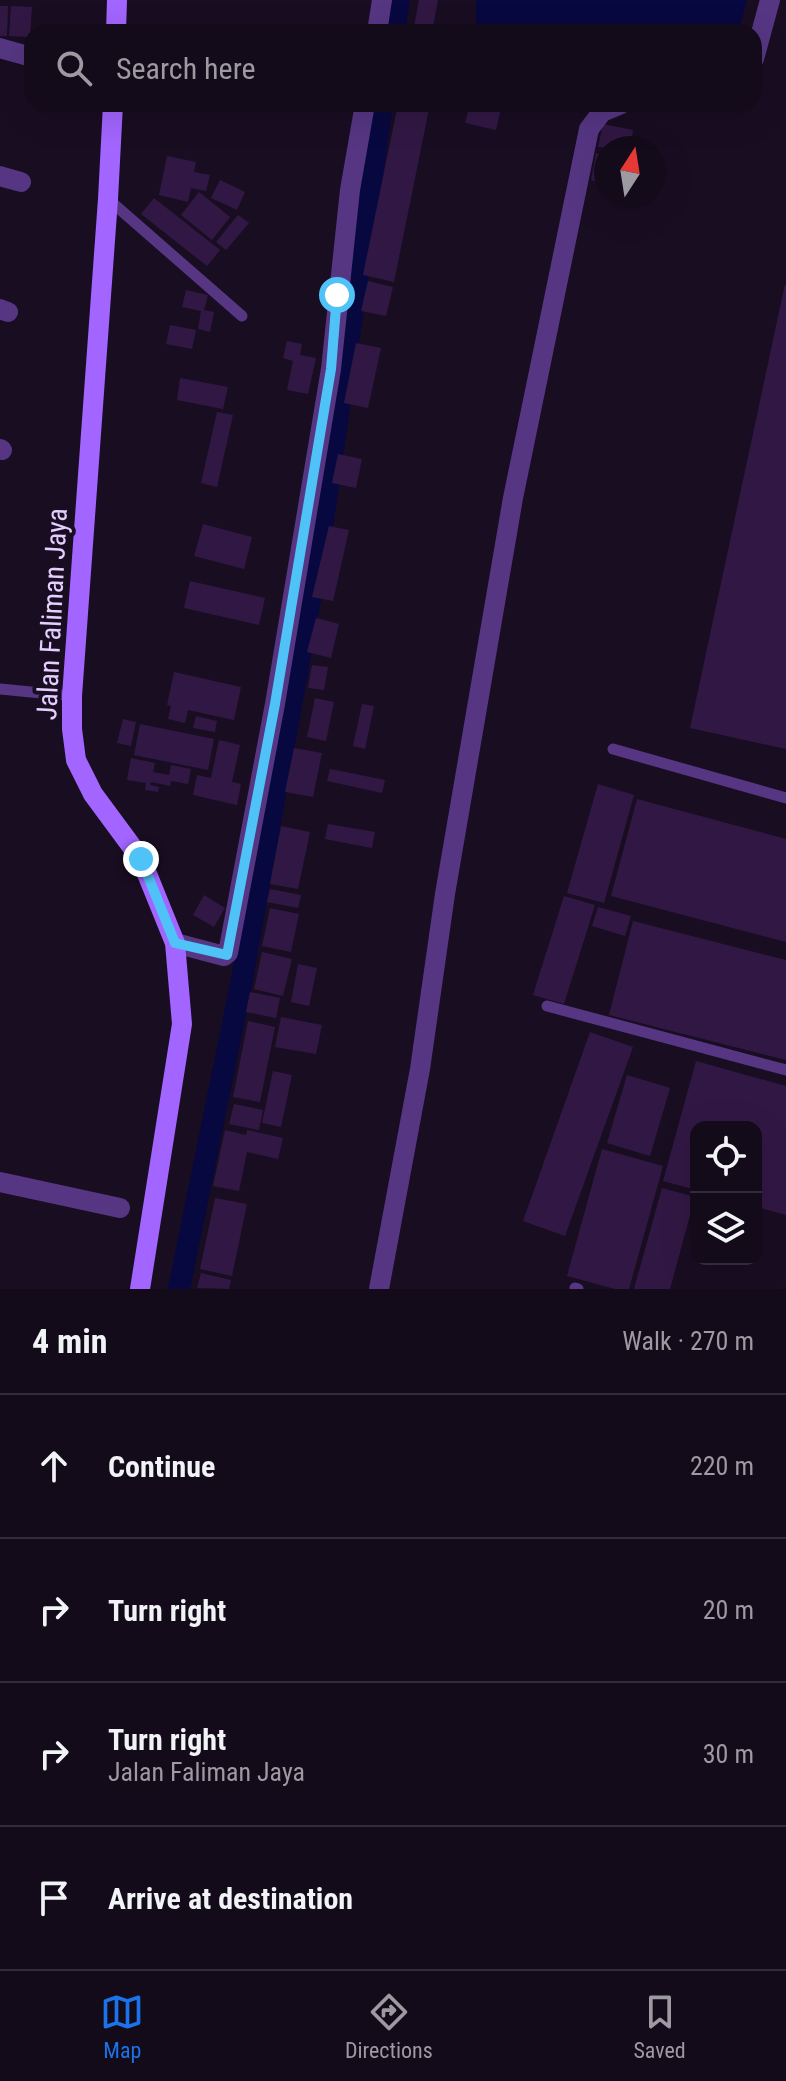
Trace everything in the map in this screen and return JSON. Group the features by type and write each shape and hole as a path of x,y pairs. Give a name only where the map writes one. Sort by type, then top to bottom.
{"street":[{"path":"116,24 117,0"},
{"path":"378,24 382,0"},
{"path":"762,30 770,0"},
{"path":"0,48 24,55"},
{"name":"Jalan Faliman Jaya","path":"113,112 108,199 65,695 76,760 93,794 141,859 177,941 182,1024 140,1289"},
{"path":"177,941 223,956 228,953 275,704 333,349 350,190 364,112"},
{"path":"379,1289 420,1069 445,894 516,482 589,129 602,112"},
{"path":"0,176 21,182"},
{"path":"0,1182 120,1208"}],"lane":[{"path":"108,199 242,316"},
{"path":"1,688 65,695"},
{"path":"613,749 786,798"},
{"path":"547,1006 786,1070"}],"shaded area":[{"path":"476,0 747,0 740,24 476,24"}],"building":[{"path":"419,0 438,0 434,24 414,24"},
{"path":"0,6 8,6 7,36 0,36"},
{"path":"11,6 32,7 31,24 24,24 24,37 9,36"},
{"path":"396,112 428,112 394,282 363,275"},
{"path":"468,112 500,112 496,130 465,123"},
{"path":"603,124 633,130 632,136 600,136"},
{"path":"167,156 196,162 194,172 210,175 206,191 191,188 188,202 159,195"},
{"path":"220,180 245,192 237,210 211,198"},
{"path":"199,192 230,217 212,240 181,215"},
{"path":"154,198 220,250 207,266 141,214"},
{"path":"238,215 249,223 226,250 216,242"},
{"path":"368,281 393,287 386,316 361,311"},
{"path":"786,285 786,749 690,728"},
{"path":"186,290 208,295 204,310 214,312 210,332 198,329 201,311 182,307"},
{"path":"170,325 196,330 192,349 166,344"},
{"path":"287,341 302,344 300,355 316,358 308,394 287,390 293,361 283,358"},
{"path":"356,343 381,348 368,408 344,403"},
{"path":"180,378 228,387 223,409 177,400"},
{"path":"217,412 233,415 217,487 201,483"},
{"path":"338,454 362,459 356,488 332,483"},
{"path":"203,524 252,537 244,569 194,556"},
{"path":"329,526 349,530 333,601 312,597"},
{"path":"190,581 265,598 259,625 184,608"},
{"path":"316,618 339,624 331,658 307,652"},
{"path":"312,665 328,667 324,690 308,688"},
{"path":"174,672 241,687 234,720 188,710 185,723 168,719 171,706 167,705"},
{"path":"315,698 334,702 326,741 307,737"},
{"path":"362,704 374,706 365,749 353,746"},
{"path":"196,716 217,721 215,732 193,728"},
{"path":"123,719 136,722 131,746 117,743"},
{"path":"140,724 214,739 208,770 134,755"},
{"path":"219,740 240,745 232,782 241,784 237,805 193,795 197,775 211,778"},
{"path":"294,748 322,753 313,797 285,792"},
{"path":"131,758 155,763 153,772 169,775 171,765 191,769 188,784 171,781 170,786 151,782 150,785 159,787 158,792 145,790 146,783 127,780"},
{"path":"330,769 385,780 382,793 327,781"},
{"path":"598,784 634,795 604,903 567,893"},
{"path":"637,799 786,839 786,942 611,896"},
{"path":"328,824 375,832 372,848 325,839"},
{"path":"281,826 310,832 298,889 270,884"},
{"path":"270,889 301,895 298,908 267,902"},
{"path":"204,895 225,908 214,927 193,915"},
{"path":"564,896 595,905 564,1004 533,995"},
{"path":"598,907 631,916 625,936 592,926"},
{"path":"270,908 299,914 291,952 262,946"},
{"path":"633,921 786,960 786,1060 609,1015"},
{"path":"262,952 292,959 283,996 254,989"},
{"path":"298,964 317,968 309,1006 291,1002"},
{"path":"250,992 280,998 276,1018 246,1012"},
{"path":"281,1017 322,1025 316,1054 275,1047"},
{"path":"248,1021 275,1027 260,1102 233,1097"},
{"path":"590,1032 633,1047 565,1236 523,1221"},
{"path":"696,1061 786,1086 786,1215 762,1209 762,1121 690,1121 690,1188 663,1181"},
{"path":"273,1071 292,1075 281,1127 262,1123"},
{"path":"627,1075 670,1088 650,1156 607,1143"},
{"path":"234,1104 263,1110 259,1130 229,1124"},
{"path":"225,1130 246,1135 247,1130 283,1138 278,1159 247,1152 239,1191 213,1186"},
{"path":"602,1149 663,1166 629,1289 615,1289 567,1276"},
{"path":"662,1188 690,1196 690,1215 670,1289 634,1289"},
{"path":"215,1198 247,1204 232,1276 200,1269"},
{"path":"201,1273 231,1280 229,1289 197,1288"}],"waterway":[{"path":"395,24 399,0"},
{"path":"179,1289 241,984 318,555 381,112"}],"route":[{"path":"141,859 175,943 226,956 275,704 331,369 337,295"}]}
